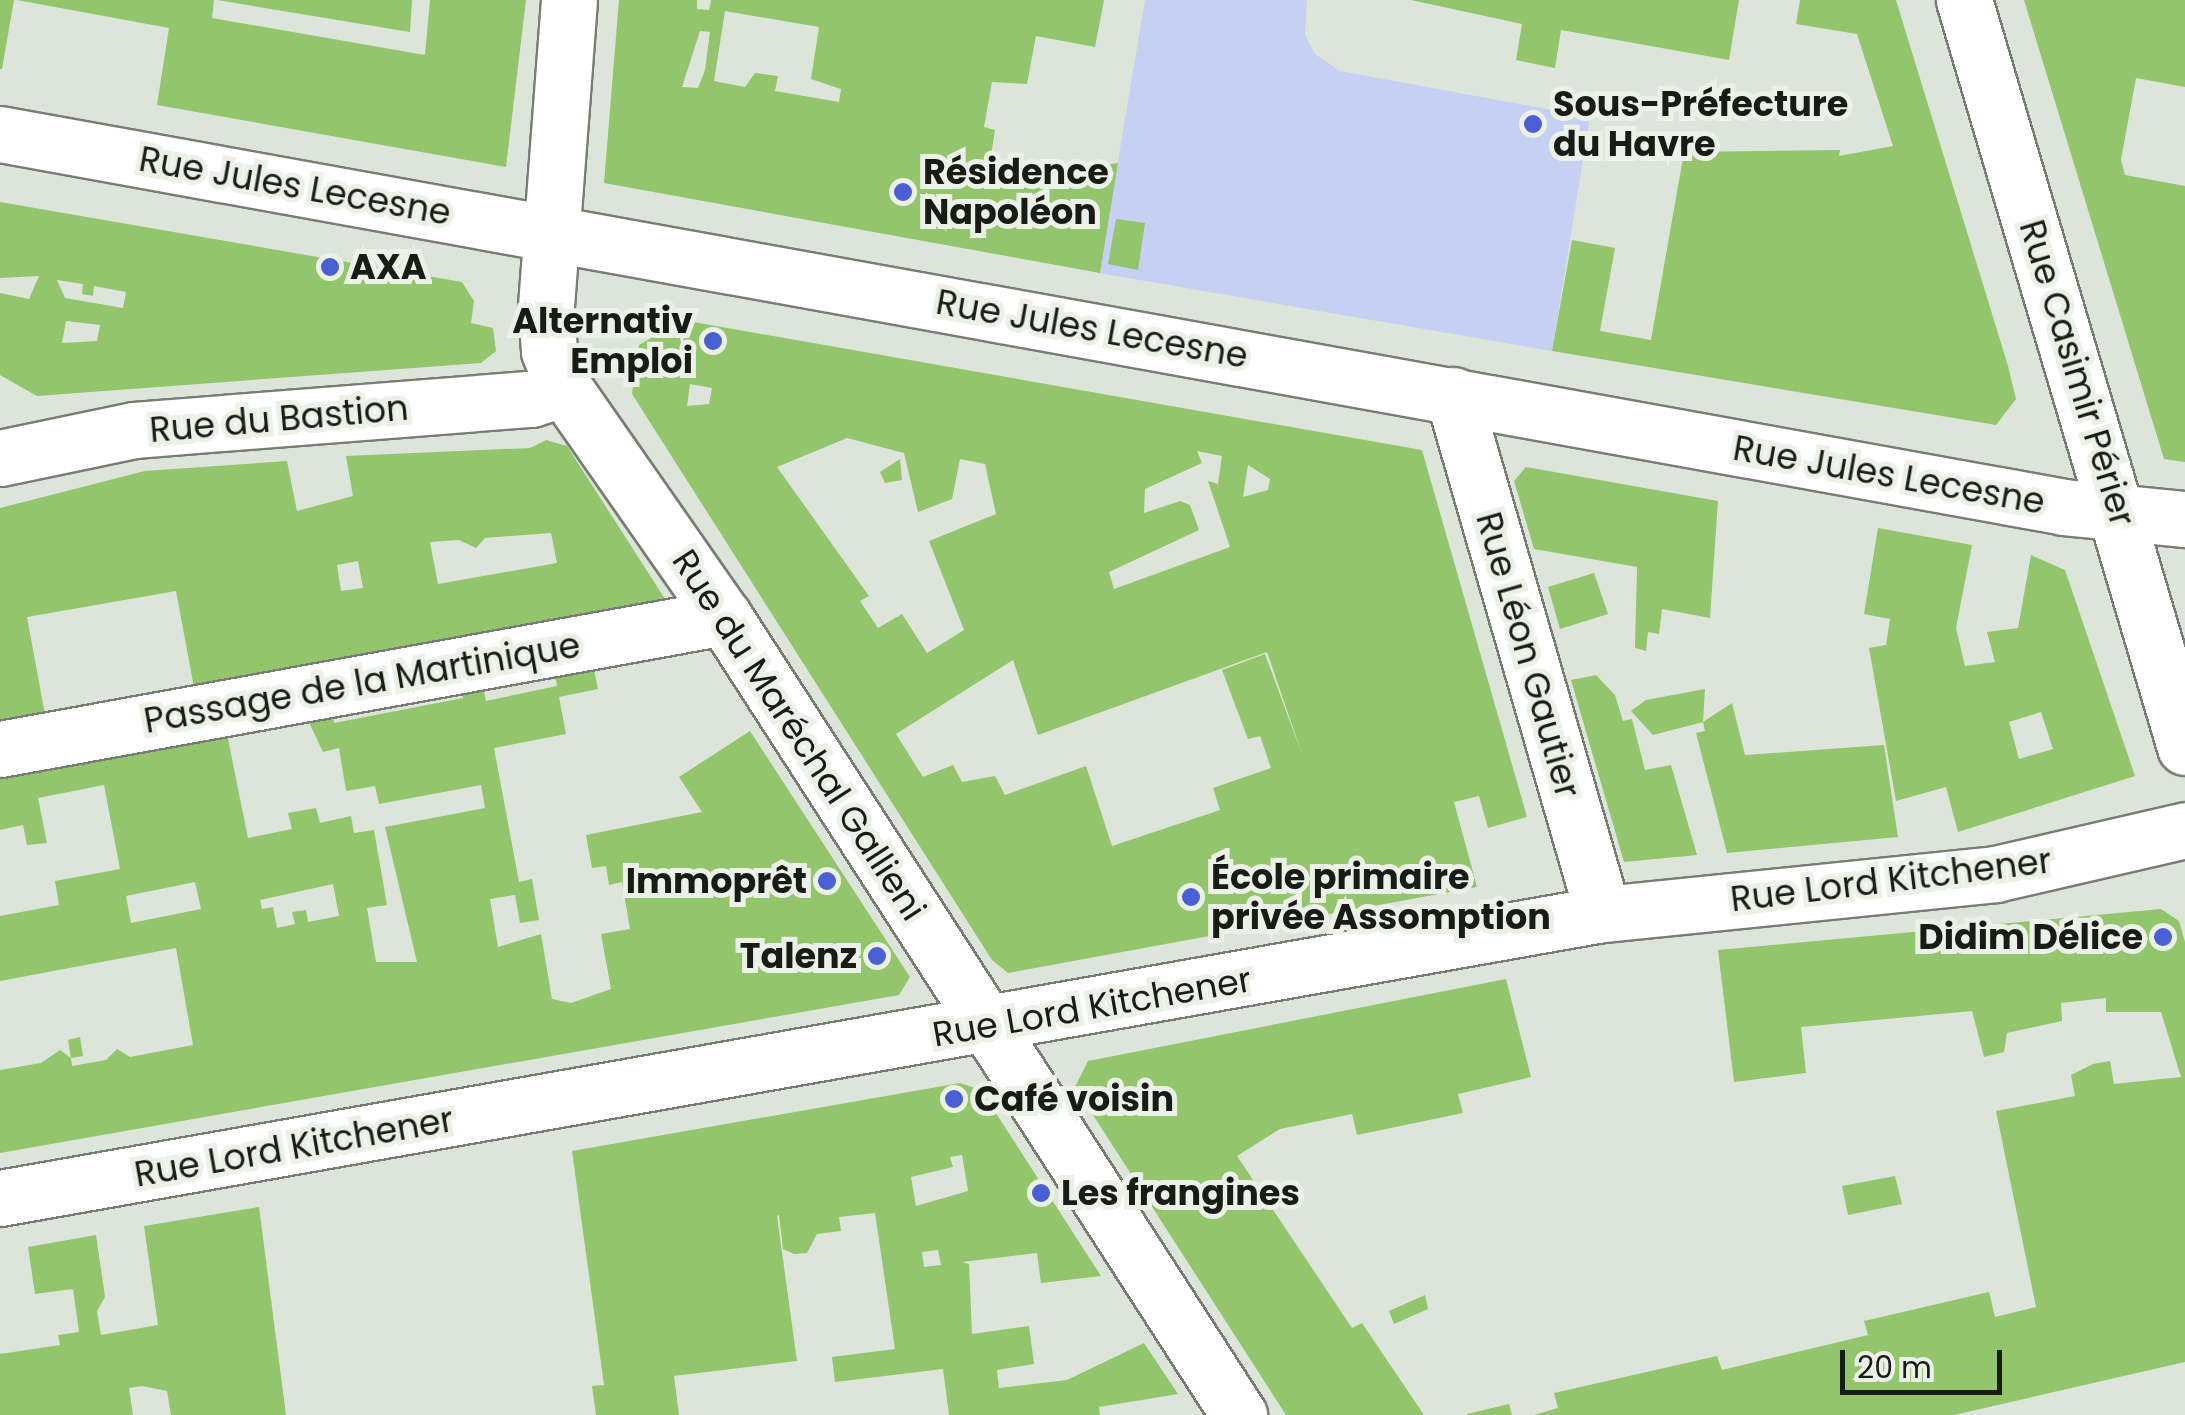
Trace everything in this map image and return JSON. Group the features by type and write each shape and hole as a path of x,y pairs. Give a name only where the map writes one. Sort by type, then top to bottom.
{"street":[{"name":"Rue du Maréchal Gallieni","path":"569,0 552,231 549,351 564,388 724,616 1239,1415"},
{"name":"Rue Casimir Périer","path":"1964,0 2185,747"},
{"name":"Rue Jules Lecesne","path":"0,134 2064,508 2185,519"},
{"name":"Rue du Bastion","path":"6,449 134,430 530,399 564,388"},
{"name":"Rue Léon Gautier","path":"1453,395 1603,914"},
{"name":"Passage de la Martinique","path":"0,749 724,616"},
{"name":"Rue Lord Kitchener","path":"0,1198 990,1027 1603,914 1996,874 2185,830"}],"shaded area":[{"path":"1145,0 1307,0 1305,34 1315,54 1340,71 1590,117 1552,351 1099,273"}],"building":[{"path":"0,0 14,0 2,69 0,69"},
{"path":"17,0 214,0 212,18 425,55 430,0 526,0 506,167 157,105 169,28"},
{"path":"217,0 412,0 410,32"},
{"path":"619,0 697,0 697,9 709,10 711,0 1104,0 1095,47 1036,36 1027,84 992,82 984,127 995,130 990,162 1093,179 1095,166 1118,163 1100,273 604,183","holes":["725,11 819,27 811,79 841,89 839,102 775,91 778,76 755,73 745,87 714,81","700,31 710,32 705,70 698,88 682,87"]},
{"path":"1411,0 1739,0 1729,60 1561,30 1555,68 1516,60 1522,24"},
{"path":"1800,0 1896,0 2016,399 1996,425 1552,351 1572,240 1615,248 1600,331 1651,340 1684,152 1840,150 1839,156 1893,146 1857,34 1796,24"},
{"path":"2024,0 2185,0 2185,87 2136,78 2121,160 2125,175 2185,186 2185,462 2164,459"},
{"path":"0,202 462,282 474,301 471,323 493,328 496,351 481,363 37,396 0,375 0,293 29,299 39,276 0,278","holes":["57,280 83,284 82,294 93,296 94,286 126,292 123,308 65,298","66,321 100,325 97,341 62,343"]},
{"path":"1116,219 1145,223 1138,270 1108,264"},
{"path":"682,320 1422,450 1527,817 1488,828 1479,796 1454,802 1477,887 1008,973 992,960 632,394 639,345","holes":["690,384 712,388 709,404 687,406","847,438 904,453 918,512 952,499 960,459 985,464 996,514 929,541 964,630 927,653 902,614 878,628 860,601 869,596 777,467","1197,451 1222,456 1218,484 1208,481 1230,547 1114,589 1109,572 1199,530 1190,505 1180,501 1144,513 1145,489 1202,463","1248,465 1270,479 1268,490 1243,497","1267,652 1303,757 1265,654 1222,670 1248,739 1260,736 1271,768 1213,788 1220,810 1112,846 1086,766 1005,795 995,776 962,782 953,765 923,777 896,734 1013,660 1038,735"]},
{"path":"546,440 567,446 674,613 197,704 176,591 27,617 48,731 0,739 0,508 145,471 287,461 297,511 353,496 346,456 530,448","holes":["551,533 557,563 438,584 430,542 459,540 476,548 485,538","358,561 363,588 341,591 337,565"]},
{"path":"900,459 902,480 885,483 880,472"},
{"path":"1526,467 1718,501 1710,618 1662,609 1659,634 1648,632 1646,651 1635,648 1637,567 1534,549 1514,481"},
{"path":"1878,528 1972,545 1956,628 1965,666 1995,662 1987,632 2018,628 2031,555 2065,570 2135,776 1958,832 1946,787 1896,801 1869,648 1886,645 1890,619 1864,614","holes":["2041,712 2053,749 2019,759 2009,722"]},
{"path":"1594,573 1608,614 1560,629 1548,587"},
{"path":"591,655 598,689 559,697 566,734 494,748 519,882 532,879 539,920 520,923 515,895 490,899 498,947 541,934 552,999 571,1003 611,989 601,934 630,929 622,882 609,885 606,866 592,868 586,835 702,812 679,777 750,731 910,977 899,995 0,1153 0,1070 41,1063 60,1050 71,1058 72,1066 106,1060 117,1049 130,1057 193,1045 176,948 0,981 0,916 59,905 55,881 120,869 104,785 38,798 47,843 27,845 23,825 0,830 0,766 225,724 248,838 292,829 288,813 316,808 320,823 351,816 354,833 374,830 387,905 367,908 376,962 417,962 385,827 485,808 481,785 379,804 375,786 346,791 339,748 323,752 303,710 331,705 334,723 463,698 460,680 481,677 486,701 557,686 553,663","holes":["195,882 201,909 131,923 126,896","333,884 339,916 308,922 306,910 292,912 295,924 277,928 273,907 262,909 260,900"]},
{"path":"1596,675 1615,695 1623,721 1632,719 1645,770 1671,765 1697,855 1624,862 1571,680"},
{"path":"1705,689 1703,722 1653,735 1631,711 1646,700"},
{"path":"1732,703 1745,755 1884,745 1898,837 1727,853 1696,733 1705,731 1703,722"},
{"path":"2161,909 2179,921 2185,942 2185,1362 1954,1415 1534,1415 1558,1408 1554,1393 1717,1356 1722,1370 1868,1335 1864,1321 1989,1292 1995,1317 2036,1307 1996,1111 2075,1096 2071,1075 2093,1064 2110,1061 2114,1084 2181,1077 2161,1012 2106,1012 2106,998 2061,1003 2062,1021 2007,1033 2004,1052 1984,1057 1972,1011 1801,1027 1806,1073 1734,1082 1718,950"},
{"path":"1506,979 1531,1077 1458,1094 1463,1113 1357,1135 1352,1114 1280,1129 1237,1156 1352,1328 1362,1323 1424,1415 1286,1415 1075,1087 1088,1061"},
{"path":"80,1037 83,1056 71,1058 68,1040"},
{"path":"960,1083 981,1090 1101,1276 1041,1283 1037,1253 962,1262 969,1264 972,1334 1029,1326 1034,1364 997,1370 999,1388 1067,1380 1144,1343 1178,1394 1099,1407 1100,1415 949,1415 943,1369 835,1382 832,1357 895,1349 875,1213 839,1217 841,1231 817,1234 807,1253 794,1254 783,1249 779,1215 777,1216 797,1361 674,1376 679,1415 596,1415 592,1386 604,1385 572,1151","holes":["962,1155 968,1191 916,1206 911,1177 953,1167 950,1157","938,1250 941,1265 924,1267 922,1252"]},
{"path":"1895,1176 1902,1204 1848,1215 1842,1186"},
{"path":"259,1207 286,1415 171,1415 167,1391 142,1386 129,1388 133,1415 0,1415 0,1354 60,1345 58,1335 79,1332 73,1289 35,1294 28,1247 96,1235 105,1297 97,1311 101,1335 158,1325 144,1226"},
{"path":"1425,1295 1428,1309 1394,1324 1389,1311"},
{"path":"1509,1404 1512,1415 1467,1415 1467,1414"}],"place":[{"name":"Sous-Préfecture du Havre","path":"1533,124"},
{"name":"Résidence Napoléon","path":"903,192"},
{"name":"AXA","path":"330,267"},
{"name":"Alternativ Emploi","path":"713,341"},
{"name":"Immoprêt","path":"827,881"},
{"name":"École primaire privée Assomption","path":"1191,897"},
{"name":"Didim Délice","path":"2163,937"},
{"name":"Talenz","path":"877,956"},
{"name":"Café voisin","path":"954,1099"},
{"name":"Les frangines","path":"1041,1193"}]}
